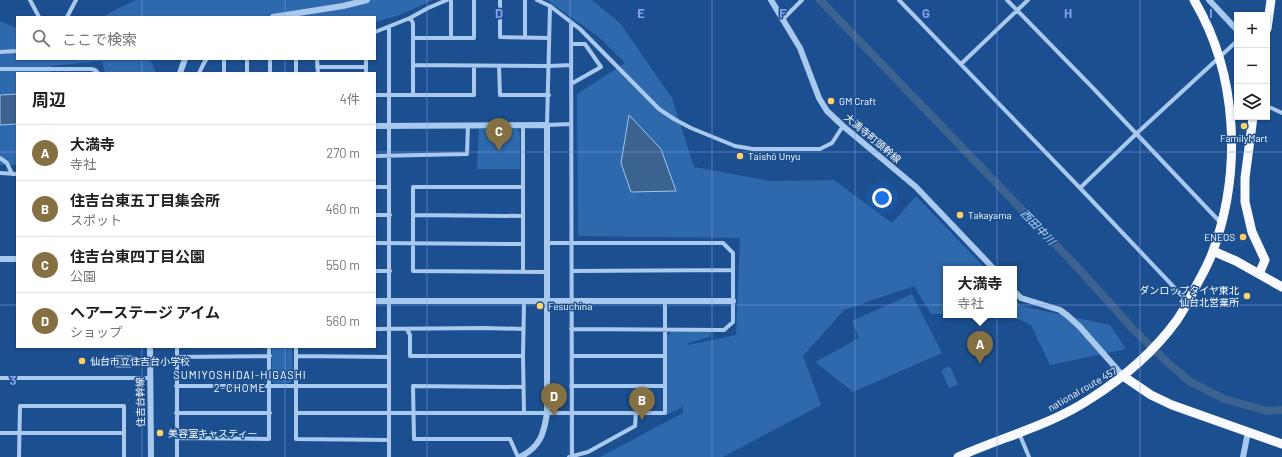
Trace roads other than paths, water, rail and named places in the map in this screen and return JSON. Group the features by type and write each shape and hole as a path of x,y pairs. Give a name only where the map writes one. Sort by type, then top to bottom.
{"highway":[{"path":"1269,12 1271,0"},
{"path":"1123,376 1160,340 1177,320 1188,302 1213,251 1227,199 1230,179 1232,142 1229,108 1218,58 1196,1"},
{"path":"1253,120 1244,188 1245,202 1252,232 1265,260 1259,274"},
{"path":"1213,251 1236,261 1282,287"},
{"name":"national route 457","path":"958,457 1059,417 1090,399 1123,376 1137,387 1166,403 1282,444"}],"street":[{"path":"30,0 38,16"},
{"path":"68,16 76,0"},
{"path":"279,16 343,6 367,0"},
{"path":"376,32 389,28 447,0"},
{"path":"451,0 451,38"},
{"path":"414,38 474,38 474,0"},
{"path":"500,0 500,37 549,38"},
{"path":"525,0 525,38"},
{"path":"537,0 550,6 590,38 659,109 674,120 735,146 753,149 820,149 832,143 843,126"},
{"name":"大満寺町頭幹線","path":"771,0 800,48 823,106 843,126 916,187 991,266"},
{"path":"783,19 802,0"},
{"path":"899,0 1188,302"},
{"path":"1007,0 1221,223"},
{"path":"961,64 1028,0"},
{"path":"1208,0 1234,27"},
{"path":"523,387 413,386 412,413 414,439 510,439 519,457 528,453 539,442 543,434 547,413 547,125 549,95 550,6"},
{"path":"410,18 413,23 414,38 413,94"},
{"path":"571,23 572,356 570,456 588,452 635,426 636,413"},
{"path":"389,28 389,457"},
{"path":"571,44 585,44 601,67 571,84"},
{"path":"1080,188 1234,44"},
{"path":"0,52 16,51"},
{"path":"180,72 185,60"},
{"path":"200,72 206,60"},
{"path":"224,60 224,72"},
{"path":"247,60 247,72"},
{"path":"270,60 270,72"},
{"path":"296,60 296,72"},
{"path":"317,60 318,72"},
{"path":"366,60 366,72"},
{"path":"413,65 571,65"},
{"path":"317,66 366,67"},
{"path":"376,94 474,95 474,66"},
{"path":"499,66 500,95 549,95"},
{"path":"0,69 91,69 97,72"},
{"path":"1270,107 1282,113"},
{"path":"376,126 571,124"},
{"path":"523,125 523,271"},
{"path":"376,156 467,154 468,126"},
{"path":"0,158 8,163 15,174"},
{"path":"0,173 15,174"},
{"path":"523,187 413,186 413,271 548,272"},
{"path":"376,187 390,187"},
{"path":"376,215 390,215"},
{"path":"413,215 523,216"},
{"path":"376,243 523,244"},
{"path":"548,243 723,243 733,254 733,322 724,330 571,329"},
{"path":"0,259 16,259"},
{"path":"572,271 733,270"},
{"path":"376,271 390,271"},
{"path":"1017,293 1021,298 1060,310 1068,316 1080,327 1123,376"},
{"path":"376,301 733,301"},
{"path":"524,301 522,356 524,412"},
{"path":"296,413 664,413 665,301"},
{"path":"407,328 410,335 410,356 522,356"},
{"path":"376,329 523,329"},
{"name":"住吉台幹線","path":"150,348 151,457"},
{"path":"177,348 177,457"},
{"path":"177,438 269,439 269,348"},
{"path":"296,348 296,439 389,440"},
{"path":"177,357 270,356"},
{"path":"296,356 389,357"},
{"path":"572,356 664,356"},
{"path":"0,378 150,378"},
{"path":"176,386 389,386"},
{"path":"571,386 664,386"},
{"path":"19,457 20,406 124,406 124,457"},
{"path":"176,413 270,413"},
{"path":"1243,457 1248,432"},
{"path":"0,433 124,433"},
{"path":"1019,433 1029,457"}],"waterway":[{"name":"西田中川","path":"820,0 1080,270 1133,329 1167,362 1189,381 1224,399 1267,411 1282,410"}],"place":[{"name":"GM Craft","path":"831,101"},
{"name":"FamilyMart","path":"1244,126"},
{"name":"住吉台東四丁目公園","path":"499,151"},
{"name":"Taishō Unyu","path":"740,156"},
{"name":"Takayama","path":"960,215"},
{"name":"ENEOS","path":"1243,237"},
{"name":"ダンロップタイヤ東北 仙台北営業所","path":"1247,296"},
{"name":"Fesuchina","path":"540,306"},
{"name":"仙台市立住吉台小学校","path":"82,361"},
{"name":"大満寺","path":"980,364"},
{"name":"ヘアーステージ アイム","path":"554,416"},
{"name":"住吉台東五丁目集会所","path":"642,420"},
{"name":"美容室キャスティー","path":"160,433"}],"district":[{"name":"SUMIYOSHIDAI-HIGASHI 2-CHOME","path":"240,381"}]}
